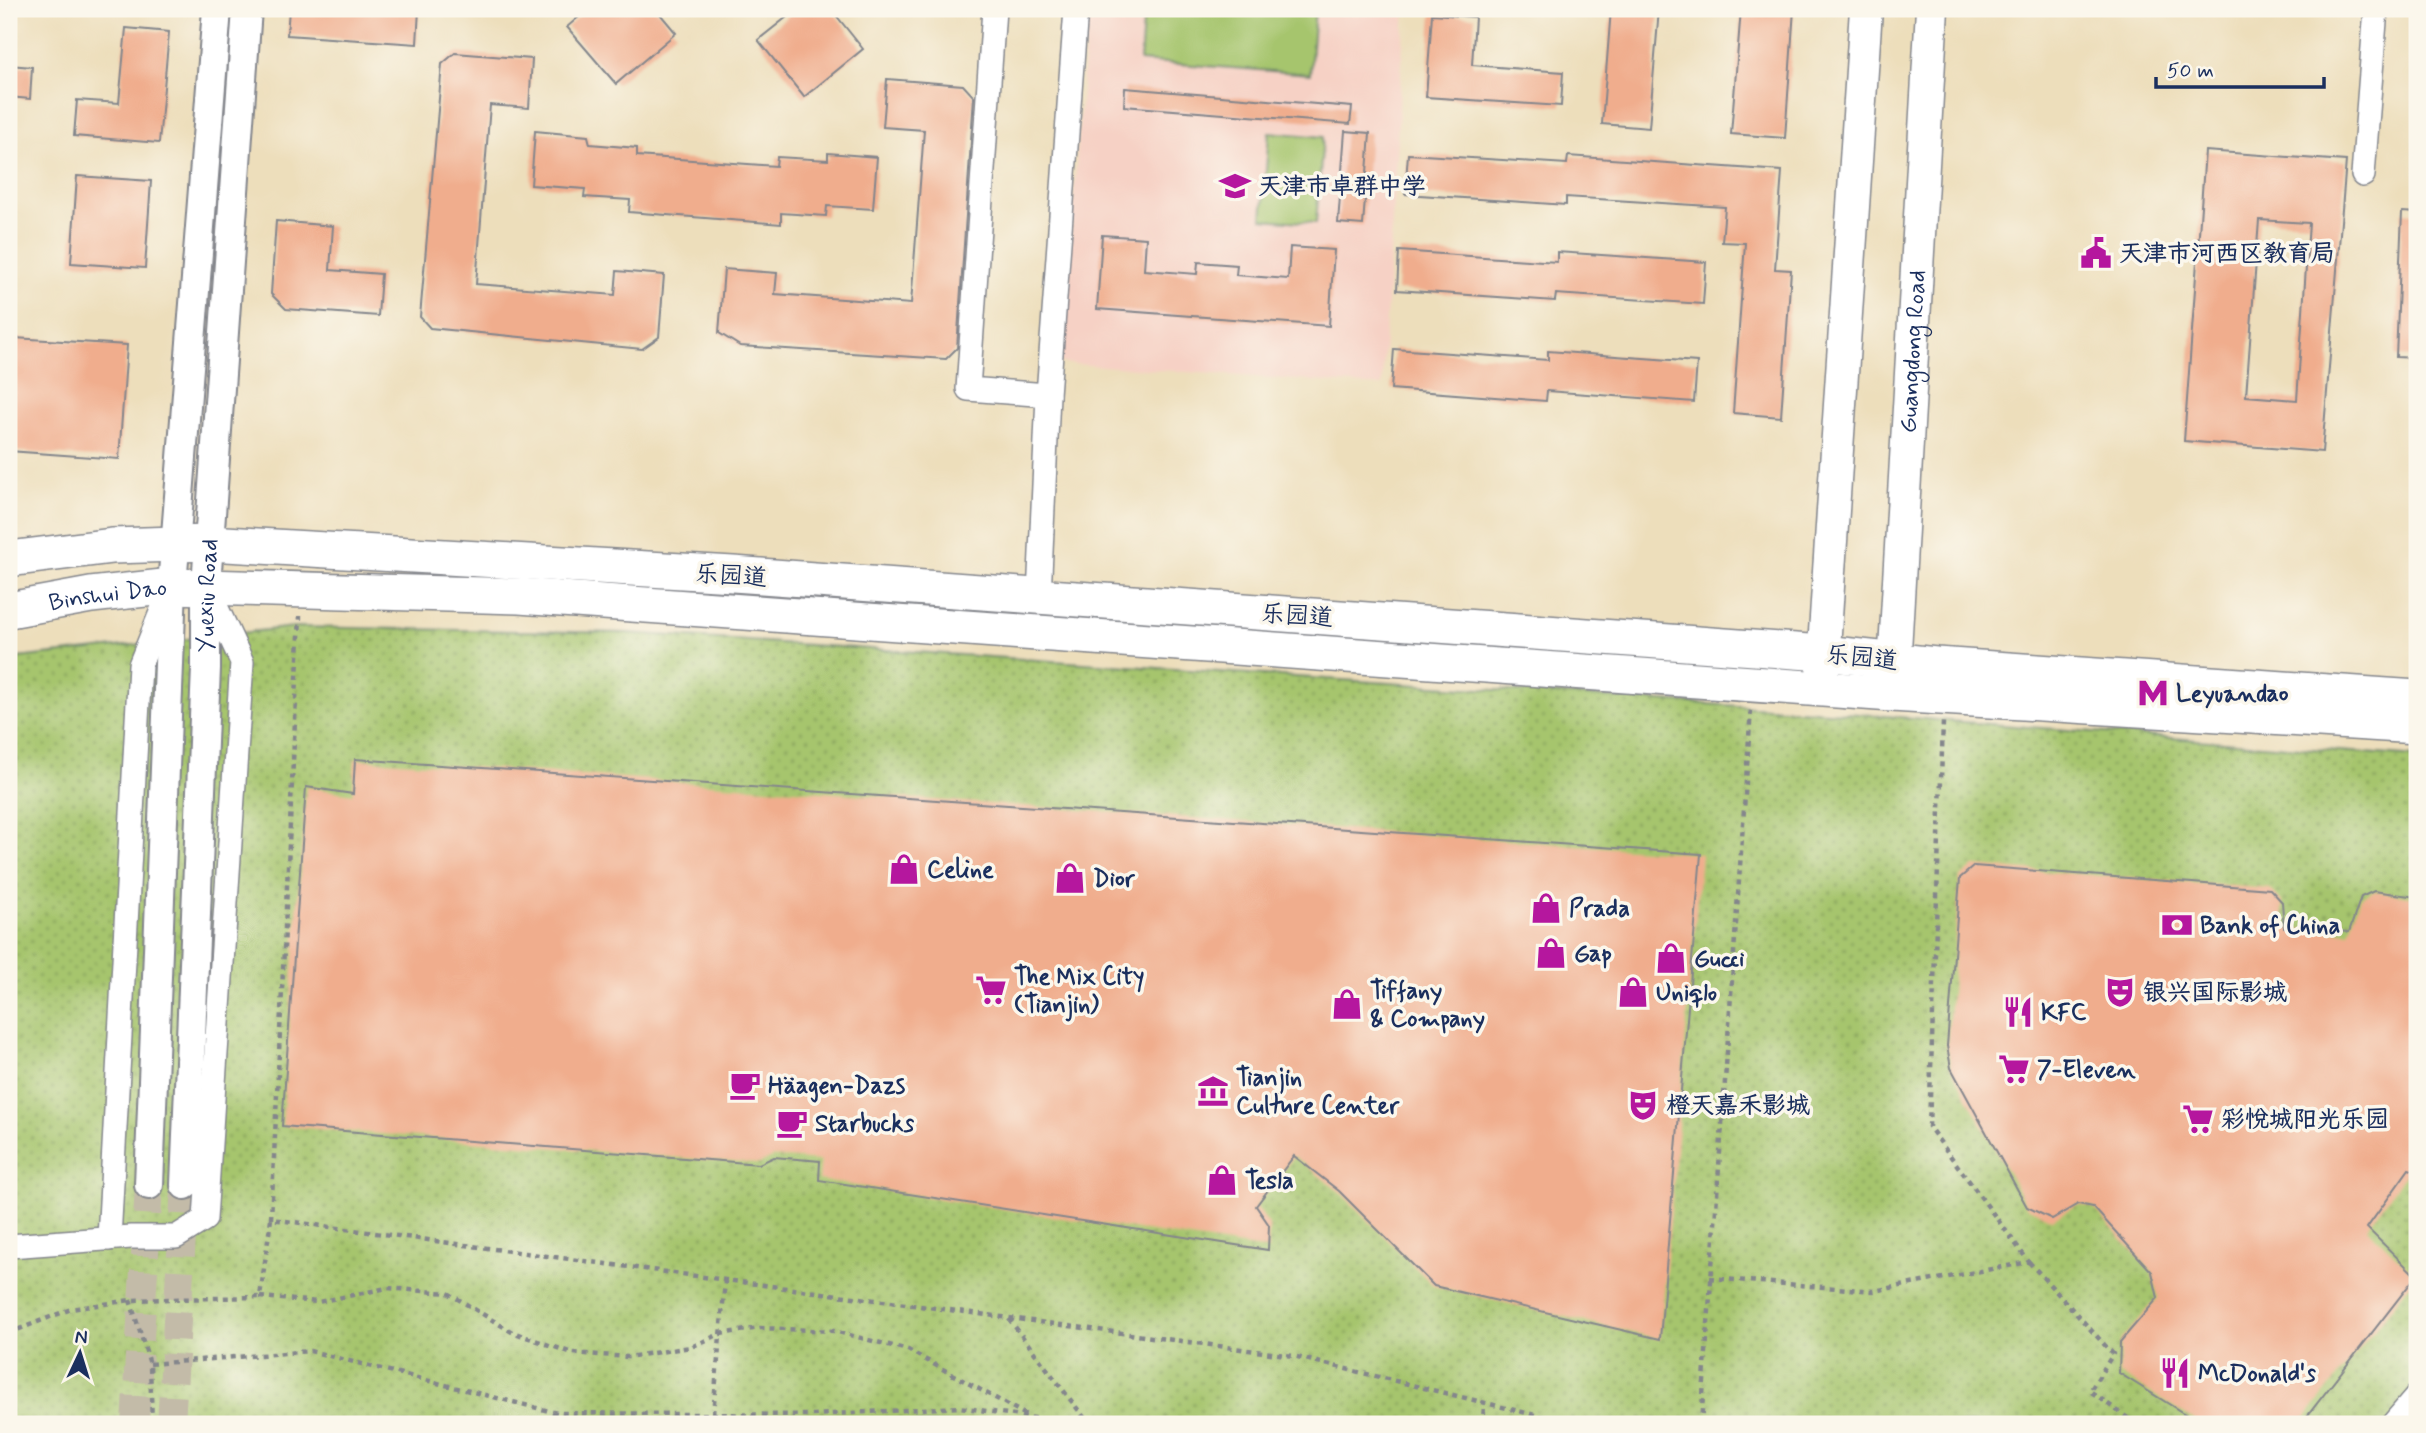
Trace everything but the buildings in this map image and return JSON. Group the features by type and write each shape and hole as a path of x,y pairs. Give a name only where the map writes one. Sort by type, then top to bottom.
{"main road":[{"path":"1821,688 1866,9"},
{"name":"Guangdong Road","path":"1892,694 1932,9"},
{"name":"Binshui Dao","path":"9,559 112,546 192,543"},
{"name":"乐园道","path":"192,543 706,573 1823,653 1936,665 2417,698"},
{"name":"Binshui Dao","path":"9,610 91,595 189,586"},
{"name":"乐园道","path":"189,586 519,596 1892,694 2417,726"},
{"path":"1037,632 1039,597"}],"street":[{"name":"Yuexiu Road","path":"149,1185 192,543 217,9"},
{"name":"Yuexiu Road","path":"192,543 247,9"},
{"path":"994,9 968,389 1048,395"},
{"path":"1039,597 1048,395 1076,9"},
{"path":"2363,175 2376,9"},
{"name":"Yuexiu Road","path":"185,1185 206,668 189,586"},
{"path":"9,1234 110,1237 176,1237 205,1219 242,662 189,586 140,665 110,1237"},
{"path":"9,1246 110,1237"},
{"path":"2393,1424 2417,1396"}],"path":[{"path":"260,1297 271,1219 301,589"},
{"path":"1701,1424 1753,683"},
{"path":"1944,697 1929,1127 2029,1262 2113,1354 2090,1391 2136,1424"},
{"path":"271,1219 1293,1356 1572,1424"},
{"path":"1710,1278 1874,1291 2029,1262"},
{"path":"713,1414 724,1280"},
{"path":"9,1334 71,1309 130,1300 260,1297 318,1302 387,1288 448,1293 512,1332 572,1353 628,1357 691,1347 720,1334 760,1328 834,1331 908,1350 1032,1418"},
{"path":"130,1300 150,1364 152,1424"},
{"path":"1008,1318 1089,1424"},
{"path":"150,1364 310,1352 557,1413 814,1415 959,1407 1076,1424"},
{"path":"1483,1424 1484,1403"},
{"path":"753,1415 754,1424"}],"shaded area":[{"name":"天津市卓群中学","path":"1088,9 1405,9 1382,386 1061,363"}],"green space":[{"path":"1144,9 1315,9 1310,74 1140,61"},
{"path":"1269,132 1323,137 1316,223 1262,219"},
{"name":"Tianjin Culture Center","path":"294,627 627,633 1859,714 2417,757 2417,1424 9,1424 9,659"}],"tunnel":[{"path":"135,1424 149,1185"},
{"path":"171,1424 185,1185"}],"place":[{"name":"天津市卓群中学","path":"1235,186"},
{"name":"天津市河西区教育局","path":"2096,253"},
{"name":"Leyuandao","path":"2153,693"},
{"name":"Celine","path":"904,869"},
{"name":"Dior","path":"1070,878"},
{"name":"Prada","path":"1546,908"},
{"name":"Bank of China","path":"2177,925"},
{"name":"Gap","path":"1551,953"},
{"name":"Gucci","path":"1671,958"},
{"name":"The Mix City (Tianjin)","path":"991,990"},
{"name":"Uniqlo","path":"1633,992"},
{"name":"银兴国际影城","path":"2120,992"},
{"name":"Tiffany & Company","path":"1347,1004"},
{"name":"KFC","path":"2018,1012"},
{"name":"7-Eleven","path":"2014,1069"},
{"name":"Häagen-Dazs","path":"745,1085"},
{"name":"Tianjin Culture Center","path":"1213,1091"},
{"name":"橙天嘉禾影城","path":"1643,1105"},
{"name":"彩悦城阳光乐园","path":"2198,1119"},
{"name":"Starbucks","path":"792,1123"},
{"name":"Tesla","path":"1222,1180"},
{"name":"McDonald's","path":"2175,1373"}]}
